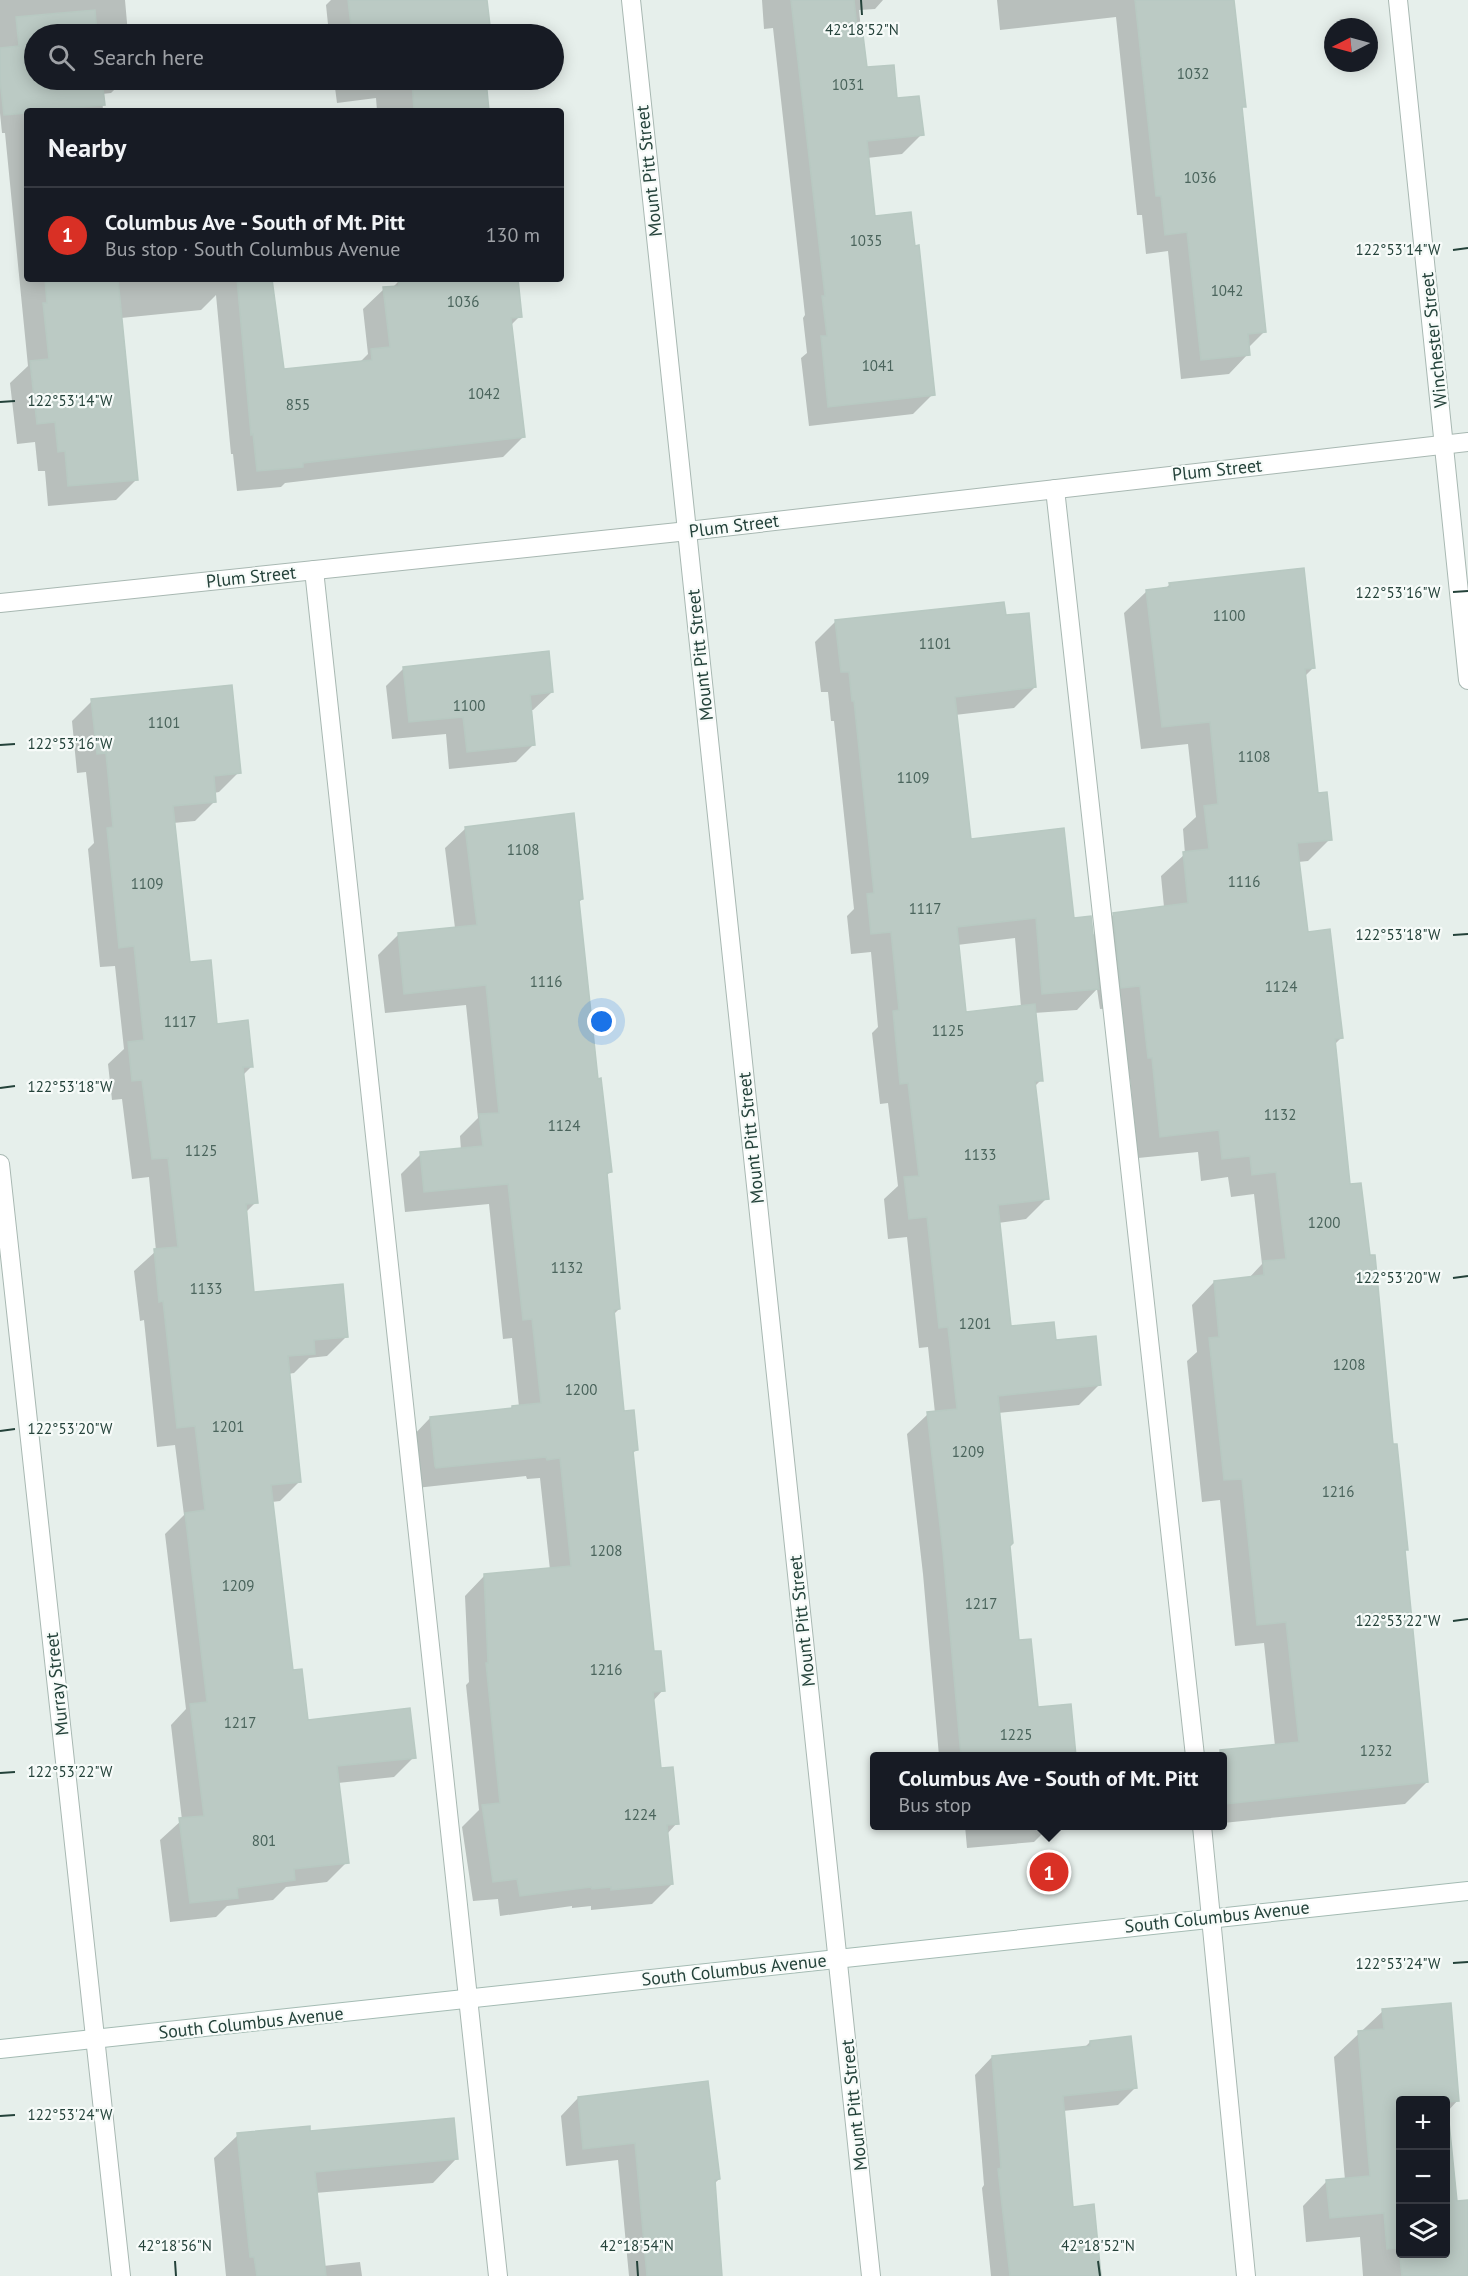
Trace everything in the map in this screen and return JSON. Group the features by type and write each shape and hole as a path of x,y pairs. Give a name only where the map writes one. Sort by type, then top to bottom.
{"street":[{"name":"Mount Pitt Street","path":"631,0 871,2276"},
{"name":"Winchester Street","path":"1398,0 1468,680"},
{"name":"Plum Street","path":"0,603 687,531 1468,442"},
{"path":"1055,489 1194,1752"},
{"path":"314,570 498,2276"},
{"name":"Murray Street","path":"0,1164 121,2276"},
{"path":"1202,1830 1246,2276"},
{"name":"South Columbus Avenue","path":"0,2049 1468,1891"}],"building":[{"path":"348,0 487,0 490,24 351,24"},
{"path":"791,0 854,0 857,28 862,27 867,67 894,65 897,98 919,96 924,135 867,141 875,216 911,212 915,246 919,245 935,395 828,407 821,336 827,336 822,296 825,296"},
{"path":"1135,0 1234,0 1246,107 1242,107 1266,332 1248,334 1250,355 1201,360 1187,232 1165,235 1161,196 1156,196"},
{"path":"95,10 96,24 24,24 24,90 103,90 105,105 24,108 24,113 4,115 0,80 0,48 19,46 16,17"},
{"path":"413,90 487,90 489,108 414,108"},
{"path":"45,282 118,282 138,480 68,486 65,451 58,452 55,422 37,424 30,361 49,359 43,303 47,303"},
{"path":"237,282 272,282 284,369 372,360 371,349 390,347 383,287 399,286 398,282 518,282 522,317 511,318 525,437 303,463 303,467 257,471 253,434 251,435"},
{"path":"1304,568 1315,668 1305,669 1318,793 1327,792 1332,840 1297,843 1308,932 1330,929 1343,1038 1335,1039 1350,1184 1361,1183 1370,1255 1375,1255 1393,1444 1397,1444 1408,1550 1405,1550 1428,1782 1227,1804 1227,1752 1220,1752 1220,1750 1299,1742 1286,1622 1257,1625 1242,1479 1224,1480 1209,1338 1219,1337 1214,1281 1264,1275 1263,1261 1286,1259 1276,1172 1252,1175 1250,1156 1222,1159 1219,1130 1160,1137 1152,1058 1148,1058 1140,986 1121,988 1113,913 1188,903 1183,852 1209,849 1204,806 1218,804 1210,722 1162,727 1146,590 1170,587 1169,583"},
{"path":"1004,602 1006,615 1029,613 1036,687 955,697 971,839 1064,828 1074,918 1091,916 1099,989 1042,994 1036,918 957,927 966,1012 1035,1004 1043,1081 1035,1081 1049,1199 998,1205 1011,1326 1054,1322 1056,1340 1096,1336 1101,1385 998,1396 1013,1543 1010,1546 1019,1640 1031,1639 1038,1707 1071,1704 1076,1752 961,1752 943,1552 927,1412 957,1409 948,1327 939,1328 927,1217 909,1219 904,1177 919,1176 908,1083 900,1084 893,1011 899,1010 891,932 871,934 867,894 874,893 854,701 852,701 849,672 841,672 835,620"},
{"path":"549,651 553,692 530,695 535,745 467,752 463,717 409,722 403,667"},
{"path":"232,685 241,773 214,776 216,802 173,806 190,962 211,960 217,1024 248,1020 253,1067 243,1067 258,1203 246,1204 254,1292 343,1284 348,1337 314,1340 315,1354 288,1356 301,1482 271,1485 293,1670 302,1669 308,1720 410,1708 416,1758 337,1766 349,1863 294,1869 295,1880 237,1888 238,1898 190,1903 179,1818 204,1816 190,1704 207,1702 185,1513 205,1510 195,1426 177,1428 163,1301 159,1302 154,1249 178,1247 168,1158 152,1159 142,1080 132,1081 128,1042 144,1040 134,946 119,948 107,828 113,827 106,753 97,754 91,699"},
{"path":"574,813 583,899 579,900 598,1079 601,1078 612,1172 607,1173 620,1309 614,1310 624,1411 634,1410 638,1450 633,1451 654,1651 661,1651 665,1691 653,1692 661,1768 673,1767 679,1824 667,1825 673,1884 611,1890 611,1887 592,1889 591,1887 520,1896 517,1879 493,1882 482,1805 500,1803 486,1663 488,1663 484,1574 571,1566 560,1458 547,1460 546,1457 436,1468 435,1466 430,1417 541,1403 532,1319 523,1320 508,1184 424,1192 420,1152 483,1146 479,1114 499,1113 486,985 404,994 398,933 477,925 465,827"},
{"path":"1451,2003 1459,2101 1450,2102 1450,2096 1396,2096 1396,2248 1387,2249 1384,2213 1330,2218 1326,2180 1370,2176 1358,2031 1384,2029 1382,2009"},
{"path":"1131,2036 1137,2088 1063,2096 1073,2207 1094,2204 1101,2276 1010,2276 998,2169 1001,2168 992,2056 1090,2046 1090,2041"},
{"path":"708,2081 720,2179 715,2180 722,2276 647,2276 635,2143 583,2149 578,2097"},
{"path":"454,2118 458,2159 315,2172 326,2276 257,2276 254,2257 250,2257 237,2133 310,2126 310,2131"},
{"path":"1450,2132 1457,2201 1468,2200 1468,2276 1402,2276 1400,2258 1450,2258"}],"place":[{"name":"Columbus Ave - South of Mt. Pitt","path":"1049,1872"}]}
